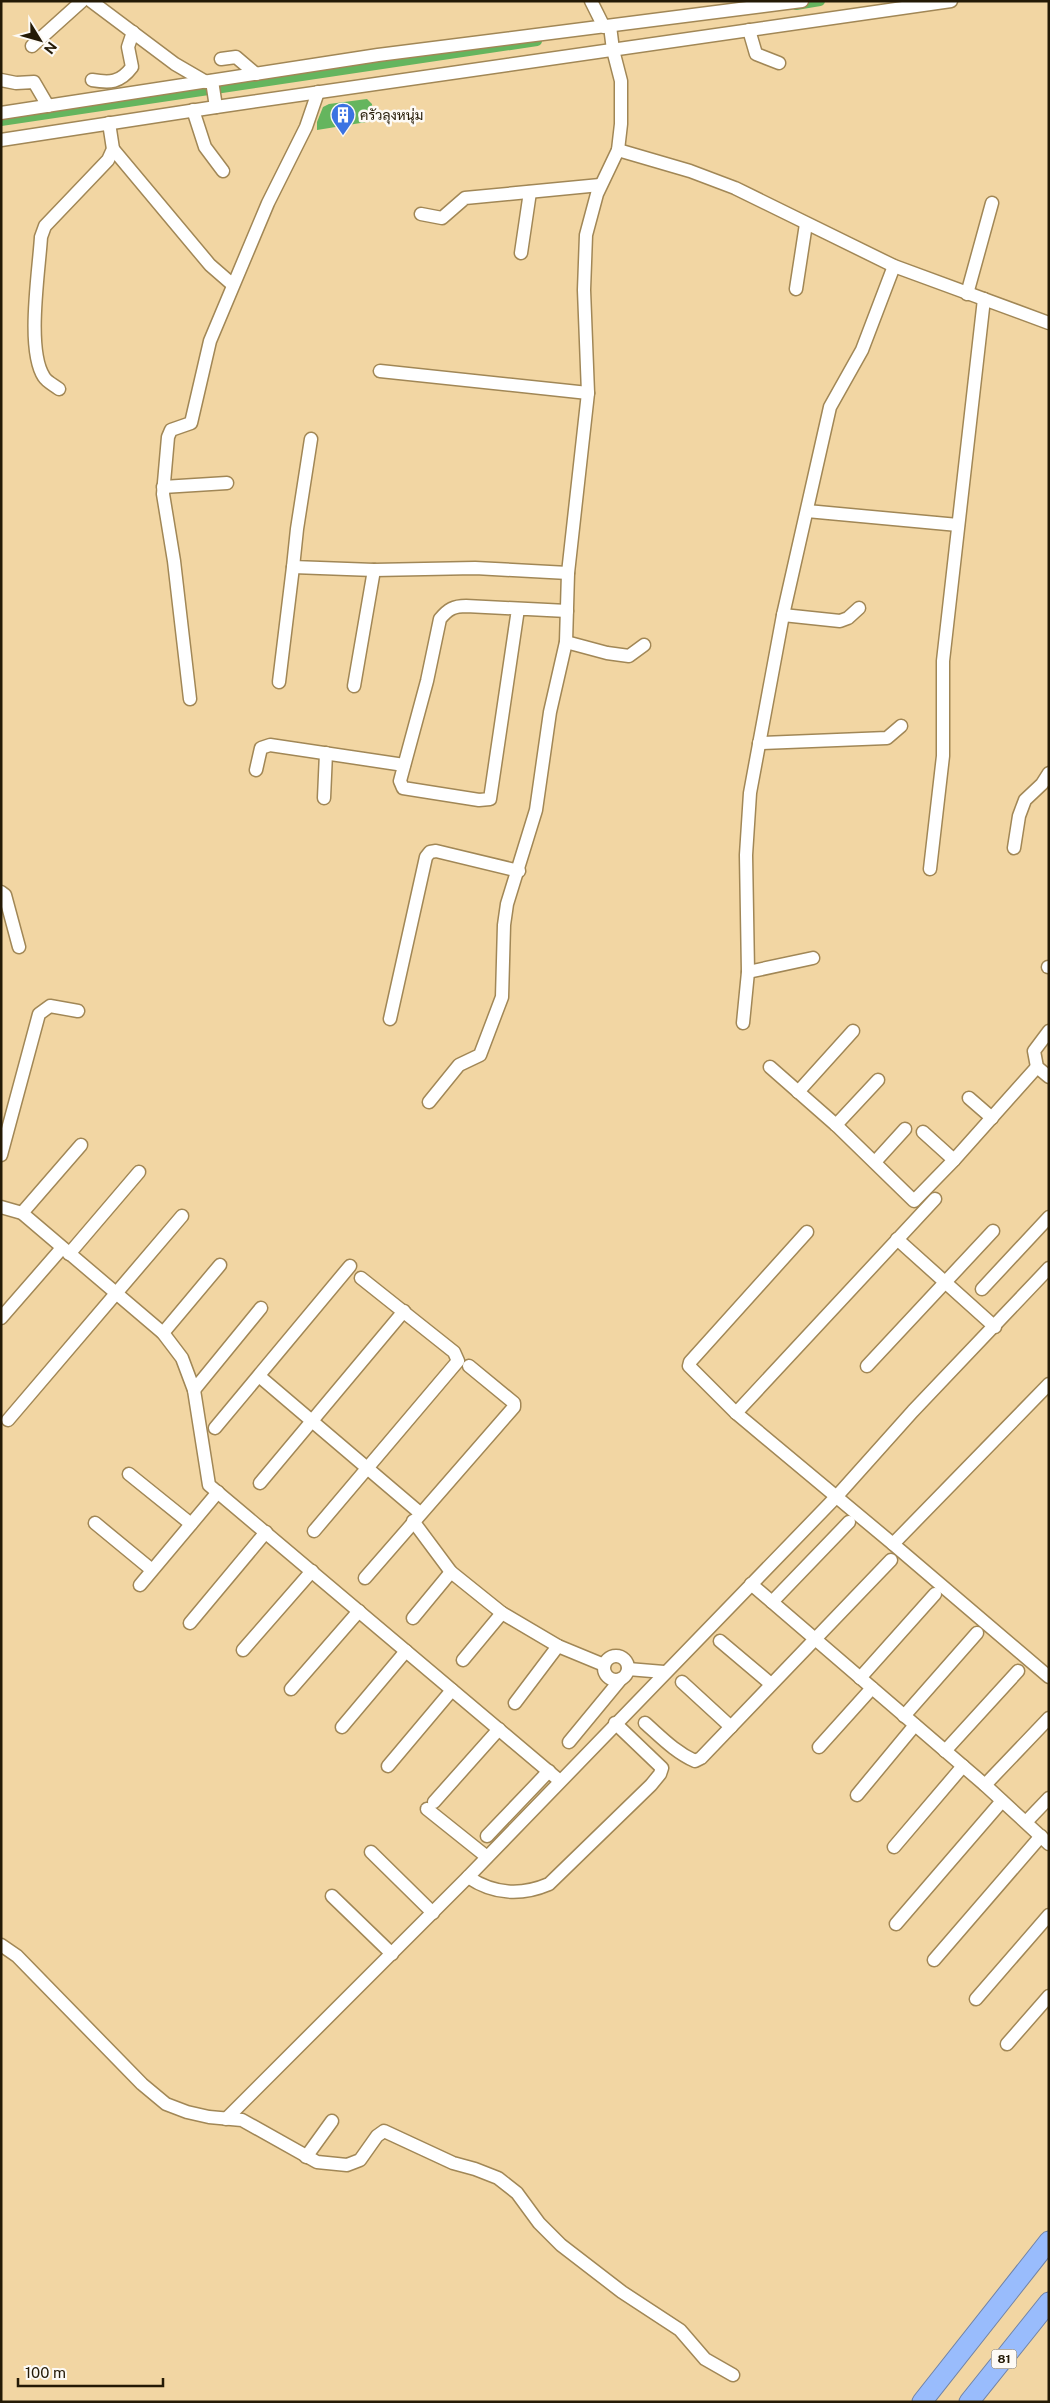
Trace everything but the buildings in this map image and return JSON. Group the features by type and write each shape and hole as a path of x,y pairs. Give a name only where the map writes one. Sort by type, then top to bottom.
{"highway":[{"path":"922,2402 1049,2241"},
{"name":"81","path":"970,2402 1043,2309"}],"street":[{"path":"32,46 82,1"},
{"path":"91,1 212,91"},
{"path":"429,1102 459,1065 480,1055 492,1028 502,997 504,926 507,904 519,871 536,810 550,712 566,642 568,573 588,393 584,290 586,235 600,185 618,150 621,124 621,81 613,48 608,28 591,1"},
{"path":"1,140 193,110 212,91 256,74 378,55 608,28 754,5 802,1"},
{"path":"1,113 48,106 212,91 318,92 613,48 951,1"},
{"path":"749,30 752,46 756,54 779,63"},
{"path":"92,80 111,83 127,74 132,68 128,47 134,32"},
{"path":"221,59 236,57 256,74"},
{"path":"1,80 16,83 34,82 48,106"},
{"path":"190,698 163,486 168,437 171,430 191,423 208,349 268,203 306,127 318,92"},
{"path":"193,110 205,147 223,171"},
{"path":"109,123 113,149 205,258 233,286"},
{"path":"59,389 45,378 36,360 35,342 41,237 45,226 105,165 113,149"},
{"path":"618,150 690,171 735,188 894,266 1049,323"},
{"path":"421,214 442,218 465,198 600,185"},
{"path":"520,253 530,192"},
{"path":"967,294 992,203"},
{"path":"796,288 806,224"},
{"path":"743,1023 748,972 747,823 759,743 783,615 830,407 862,350 894,266"},
{"path":"930,869 943,756 943,661 984,299"},
{"path":"380,371 588,393"},
{"path":"279,682 297,529 311,439"},
{"path":"163,486 227,483"},
{"path":"807,511 958,525"},
{"path":"293,567 374,570 475,568 568,573"},
{"path":"354,686 374,570"},
{"path":"518,609 490,799 479,800 403,788 400,781 428,681 440,619 445,612 456,606 518,609 567,612"},
{"path":"783,615 840,621 848,618 859,608"},
{"path":"566,642 607,653 629,656 644,645"},
{"path":"759,743 887,738 901,726"},
{"path":"256,770 261,748 264,745 404,766"},
{"path":"324,798 326,753"},
{"path":"1014,848 1019,816 1025,800 1042,784 1049,773"},
{"path":"390,1019 426,856 430,852 436,851 519,871"},
{"path":"1,892 5,895 19,947"},
{"path":"748,972 813,958"},
{"path":"1,1155 39,1014 50,1006 78,1011"},
{"path":"798,1092 853,1031"},
{"path":"1049,1031 1034,1051 1037,1067 1049,1078"},
{"path":"770,1067 836,1125 914,1201 954,1160 1037,1067"},
{"path":"836,1125 878,1080"},
{"path":"969,1098 992,1118"},
{"path":"875,1162 905,1129"},
{"path":"923,1132 954,1160"},
{"path":"22,1213 81,1145"},
{"path":"1,1318 139,1172"},
{"path":"736,1413 935,1199"},
{"path":"1,1207 22,1213 163,1333 182,1358 194,1390 208,1482 560,1781"},
{"path":"8,1420 182,1216"},
{"path":"982,1289 1049,1216"},
{"path":"867,1366 993,1231"},
{"path":"807,1232 690,1362 691,1369 736,1413 837,1496 1049,1677"},
{"path":"897,1239 995,1327"},
{"path":"163,1333 220,1266"},
{"path":"216,1428 350,1266"},
{"path":"226,2119 468,1877 664,1672 837,1496 913,1411 995,1327 1049,1268"},
{"path":"314,1531 366,1467 458,1361 454,1352 361,1278"},
{"path":"194,1390 261,1308"},
{"path":"260,1483 404,1311"},
{"path":"365,1578 514,1407 514,1403 469,1366"},
{"path":"259,1376 366,1467 417,1517 451,1572 502,1612 558,1646 604,1665"},
{"path":"893,1544 1049,1384"},
{"path":"129,1474 191,1524"},
{"path":"140,1585 218,1492"},
{"path":"772,1602 849,1522"},
{"path":"95,1523 152,1570"},
{"path":"190,1623 266,1532"},
{"path":"645,1723 672,1747 695,1761 701,1758 891,1560"},
{"path":"243,1650 312,1571"},
{"path":"413,1618 451,1572"},
{"path":"751,1584 946,1751 1045,1840 934,1960"},
{"path":"860,1678 935,1594"},
{"path":"292,1689 359,1611"},
{"path":"463,1660 502,1612"},
{"path":"904,1716 977,1634"},
{"path":"720,1641 771,1684"},
{"path":"515,1703 558,1646"},
{"path":"342,1727 406,1650"},
{"path":"569,1742 625,1674 626,1661 620,1656 608,1658 604,1665 604,1673 610,1679 625,1674 664,1672"},
{"path":"946,1751 1018,1671"},
{"path":"682,1682 730,1727"},
{"path":"819,1747 872,1688"},
{"path":"388,1766 452,1690"},
{"path":"985,1785 1049,1718"},
{"path":"468,1877 494,1890 503,1891 537,1889 549,1884 651,1785 660,1774 662,1768 615,1723"},
{"path":"856,1795 915,1725"},
{"path":"487,1857 431,1806 499,1728"},
{"path":"894,1847 963,1766"},
{"path":"487,1836 549,1771"},
{"path":"1026,1822 1049,1798"},
{"path":"896,1924 1002,1801"},
{"path":"371,1852 432,1913"},
{"path":"332,1896 392,1954"},
{"path":"976,1999 1049,1915"},
{"path":"1,1945 17,1956 151,2092 166,2104 187,2112 242,2120 256,2126 317,2162 347,2165 360,2160 376,2136 384,2131 453,2163 498,2178 517,2193 539,2223 561,2244 622,2292 680,2330 705,2359 733,2375"},
{"path":"1007,2044 1049,1996"},
{"path":"306,2157 332,2121"}],"shaded area":[{"path":"367,99 372,104 373,121 317,130 317,122 323,107 329,104"}],"waterway":[{"path":"796,5 820,1"},
{"path":"1,121 537,41"}],"place":[{"name":"ครัวลุงหนุ่ม","path":"343,136"}]}
